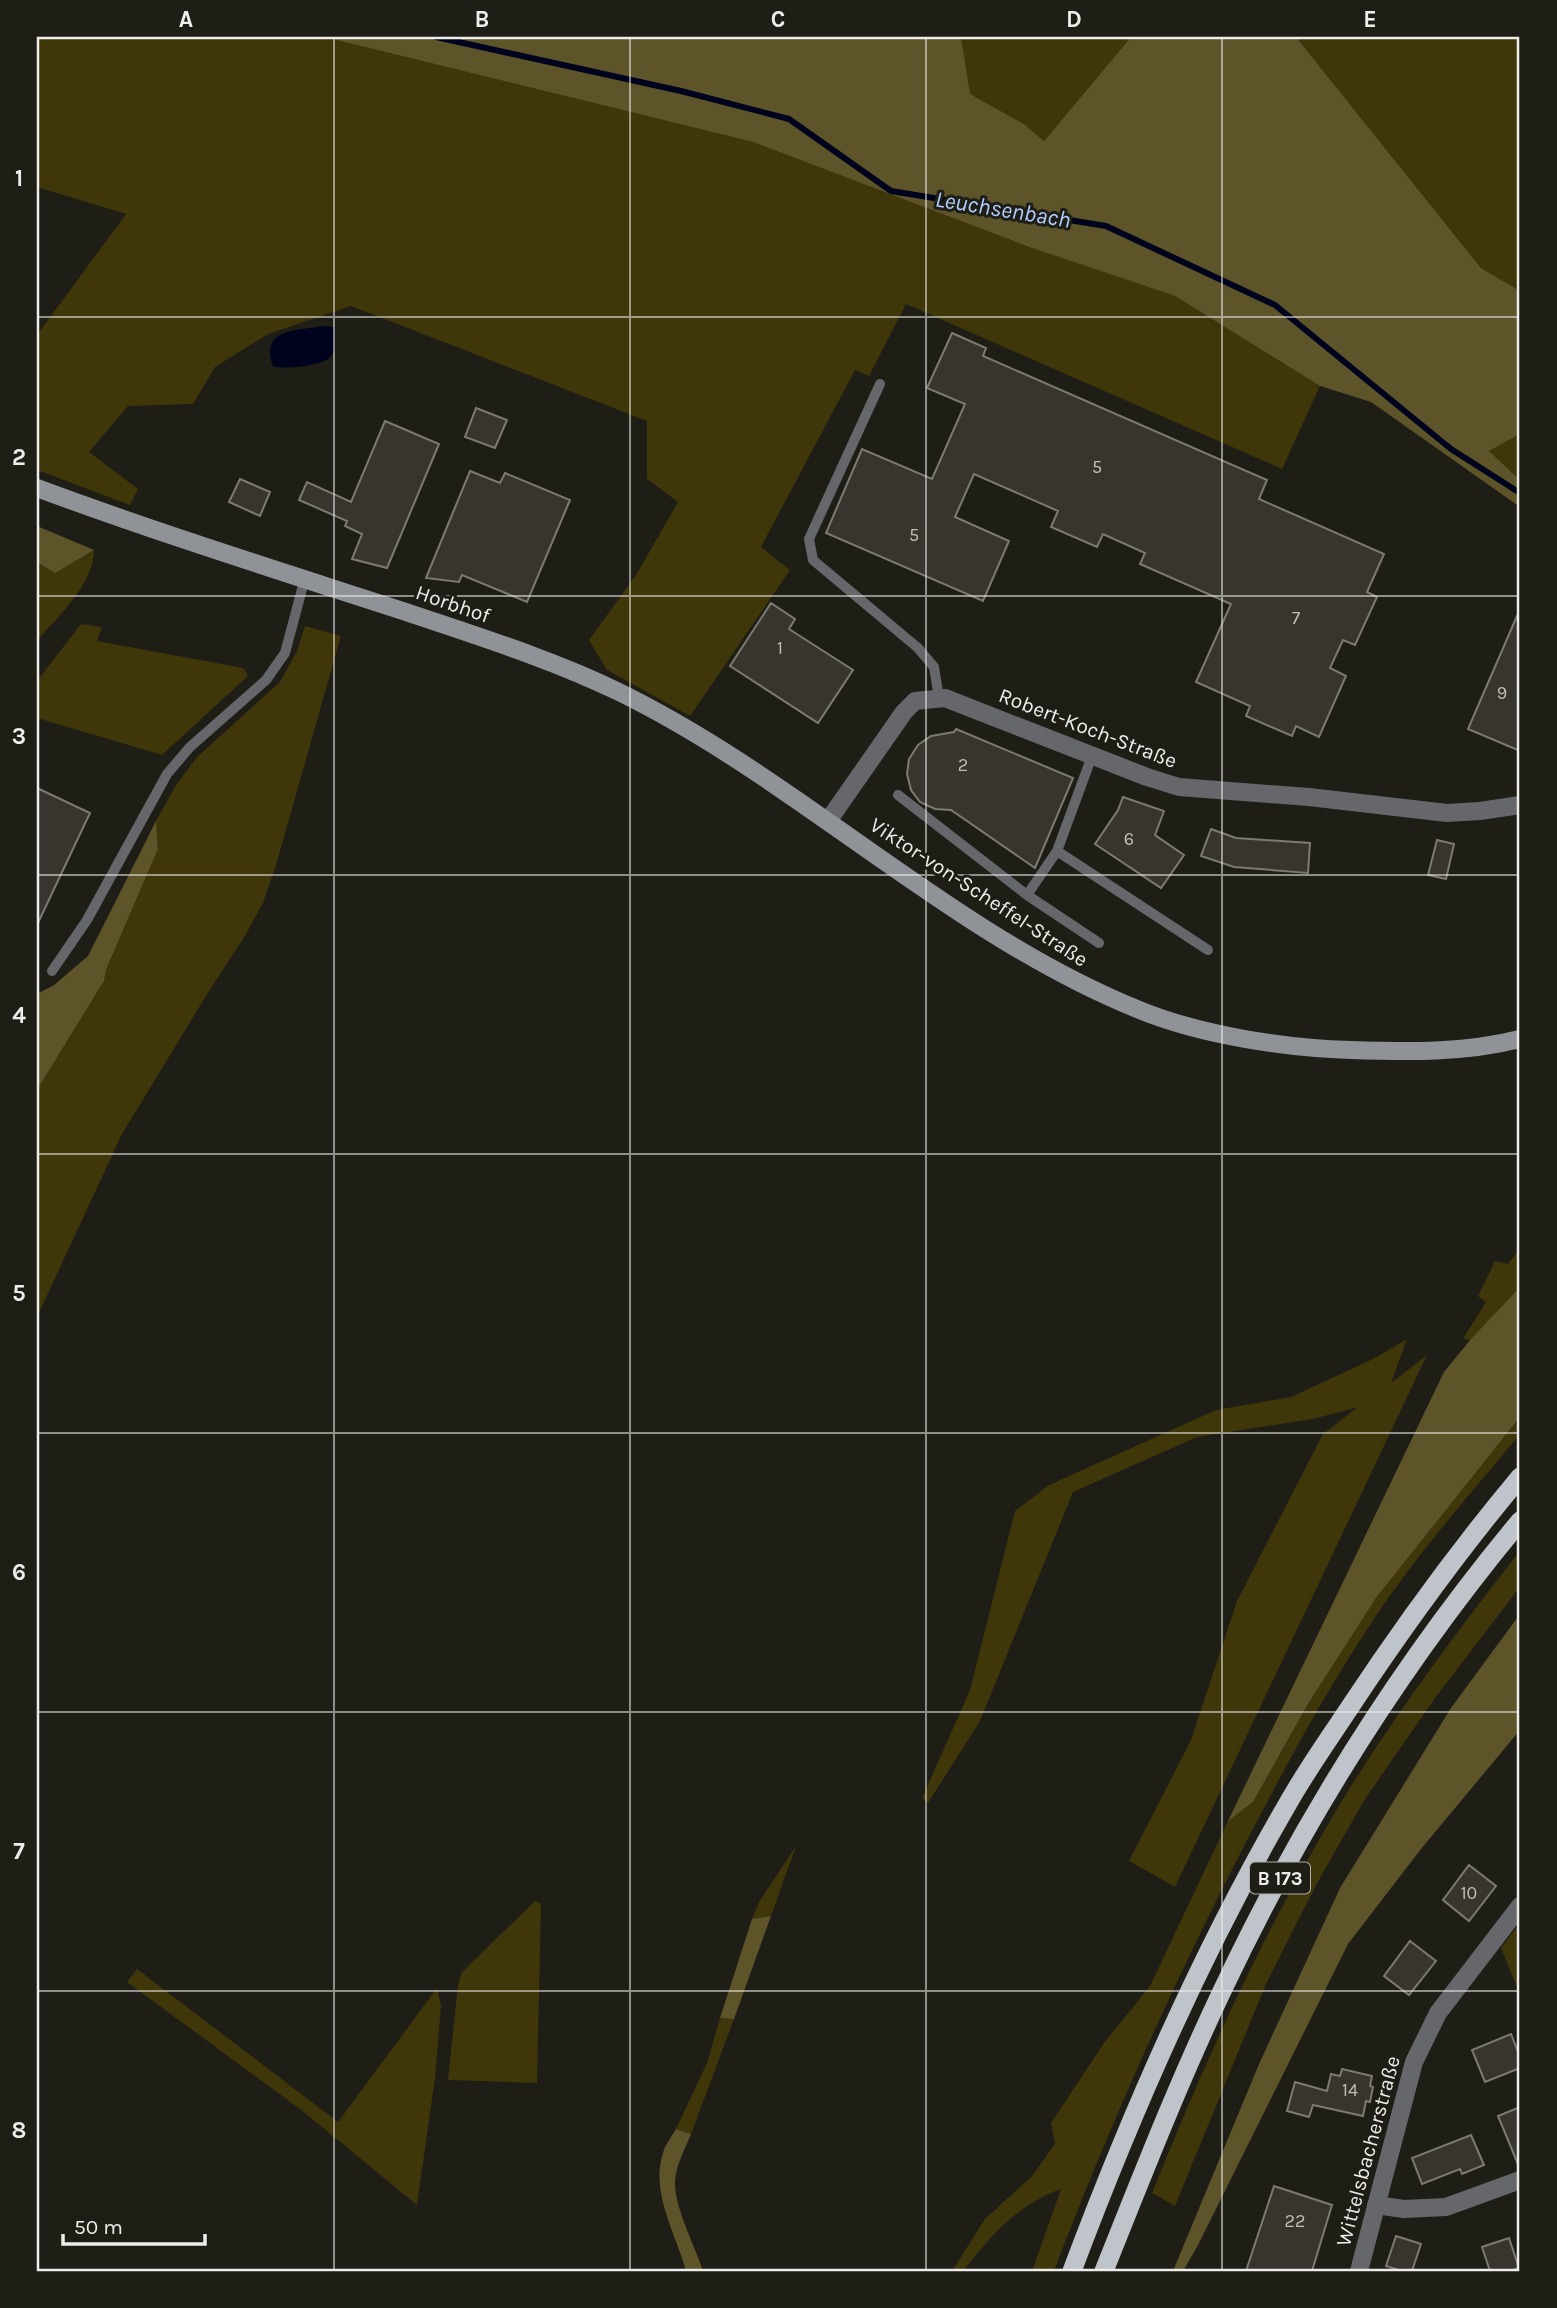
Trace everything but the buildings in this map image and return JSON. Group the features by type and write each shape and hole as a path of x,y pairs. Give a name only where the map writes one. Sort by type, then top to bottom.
{"highway":[{"name":"B 173","path":"1072,2271 1158,2056 1197,1975 1287,1805 1399,1633 1477,1529 1520,1477"},
{"name":"B 173","path":"1104,2271 1186,2068 1224,1986 1298,1843 1421,1650 1520,1521"}],"main road":[{"name":"Horbhof","path":"37,488 447,625 615,690 702,739 828,821"},
{"name":"Viktor-von-Scheffel-Straße","path":"828,821 1020,951 1081,985 1140,1011 1272,1044 1335,1050 1450,1051 1520,1039"}],"street":[{"name":"Robert-Koch-Straße","path":"939,698 956,701 1147,777 1179,787 1306,797 1447,813 1520,805"},
{"path":"828,821 904,712 915,701 939,698"},
{"name":"Wittelsbacherstraße","path":"1359,2271 1414,2062 1438,2013 1520,1906"},
{"path":"1376,2205 1404,2209 1446,2207 1520,2180"}],"lane":[{"path":"880,384 809,539 813,560 918,649 934,667 939,698"},
{"path":"52,971 87,920 167,774 190,747 266,680 285,653 305,578"},
{"path":"1027,895 1057,851 1093,756"},
{"path":"898,794 1027,895 1099,943"},
{"path":"1057,851 1208,950"}],"shaded area":[{"path":"37,37 324,37 753,142 1029,247 1175,296 1320,386 1282,469 906,304 869,376 855,370 761,547 790,570 690,716 607,670 589,640 636,575 678,502 647,479 647,421 351,306 268,334 215,367 193,404 128,406 89,452 138,489 130,505 37,470 37,335 126,214 37,187"},
{"path":"324,37 961,37 970,94 1024,124 1044,141 1131,37 1296,37 1481,268 1520,291 1520,434 1489,451 1520,480 1520,507 1371,402 1320,386 1175,296 1029,247 753,142"},
{"path":"961,37 1131,37 1044,141 1024,124 969,94"},
{"path":"1296,37 1520,37 1520,291 1481,268"},
{"path":"1520,434 1520,480 1489,451"},
{"path":"37,526 94,550 55,573 37,562"},
{"path":"94,550 92,563 82,587 37,641 37,562 55,572"},
{"path":"81,624 102,627 97,641 243,668 248,676 162,755 37,718 37,681"},
{"path":"305,626 341,636 263,903 122,1134 37,1317 37,1090 104,981 106,970 158,849 156,821 176,785 197,757 280,682 297,651"},
{"path":"156,821 158,849 106,970 104,981 37,1090 37,994 54,985 88,956"},
{"path":"1520,1248 1520,1287 1471,1340 1463,1339 1486,1302 1478,1296 1495,1261 1508,1264"},
{"path":"1520,1287 1520,1417 1376,1598 1308,1704 1253,1802 1228,1821 1444,1372"},
{"path":"1407,1339 1391,1383 1427,1355 1175,1887 1129,1861 1191,1740 1237,1601 1323,1434 1358,1407 1313,1419 1197,1437 1073,1492 980,1721 928,1803 922,1798 970,1690 1015,1511 1049,1485 1216,1410 1291,1397 1375,1358"},
{"path":"1520,1417 1520,1434 1442,1527 1387,1600 1336,1679 1289,1762 1244,1846 1167,2003 1097,2163 1054,2271 1032,2271 1061,2189 1018,2213 995,2234 963,2271 952,2271 985,2219 1032,2176 1055,2144 1051,2123 1104,2043 1150,1986 1228,1821 1253,1802 1308,1704 1376,1598"},
{"path":"1520,1551 1520,1587 1435,1698 1365,1799 1316,1885 1266,1984 1175,2206 1152,2193 1219,2035 1295,1882 1323,1832 1392,1723"},
{"path":"1520,1614 1520,1730 1421,1849 1348,1944 1197,2247 1183,2271 1173,2271 1259,2064 1340,1888 1451,1708"},
{"path":"796,1846 771,1916 752,1919 759,1902"},
{"path":"535,1901 541,1904 537,2083 448,2080 458,1985 462,1972"},
{"path":"771,1916 734,2019 720,2018 752,1919"},
{"path":"1520,1923 1520,1995 1501,1948"},
{"path":"137,1969 338,2122 437,1988 441,2005 435,2078 417,2205 300,2109 127,1982"},
{"path":"720,2018 734,2019 691,2134 676,2129 707,2063"},
{"path":"676,2129 691,2134 675,2181 681,2214 703,2271 686,2271 662,2198 660,2168 664,2150"}],"water":[{"path":"334,327 334,348 328,359 304,366 273,366 270,354 276,338 292,331"}],"waterway":[{"name":"Leuchsenbach","path":"436,37 681,91 789,119 891,191 1106,226 1275,305 1451,449 1520,493"}]}
